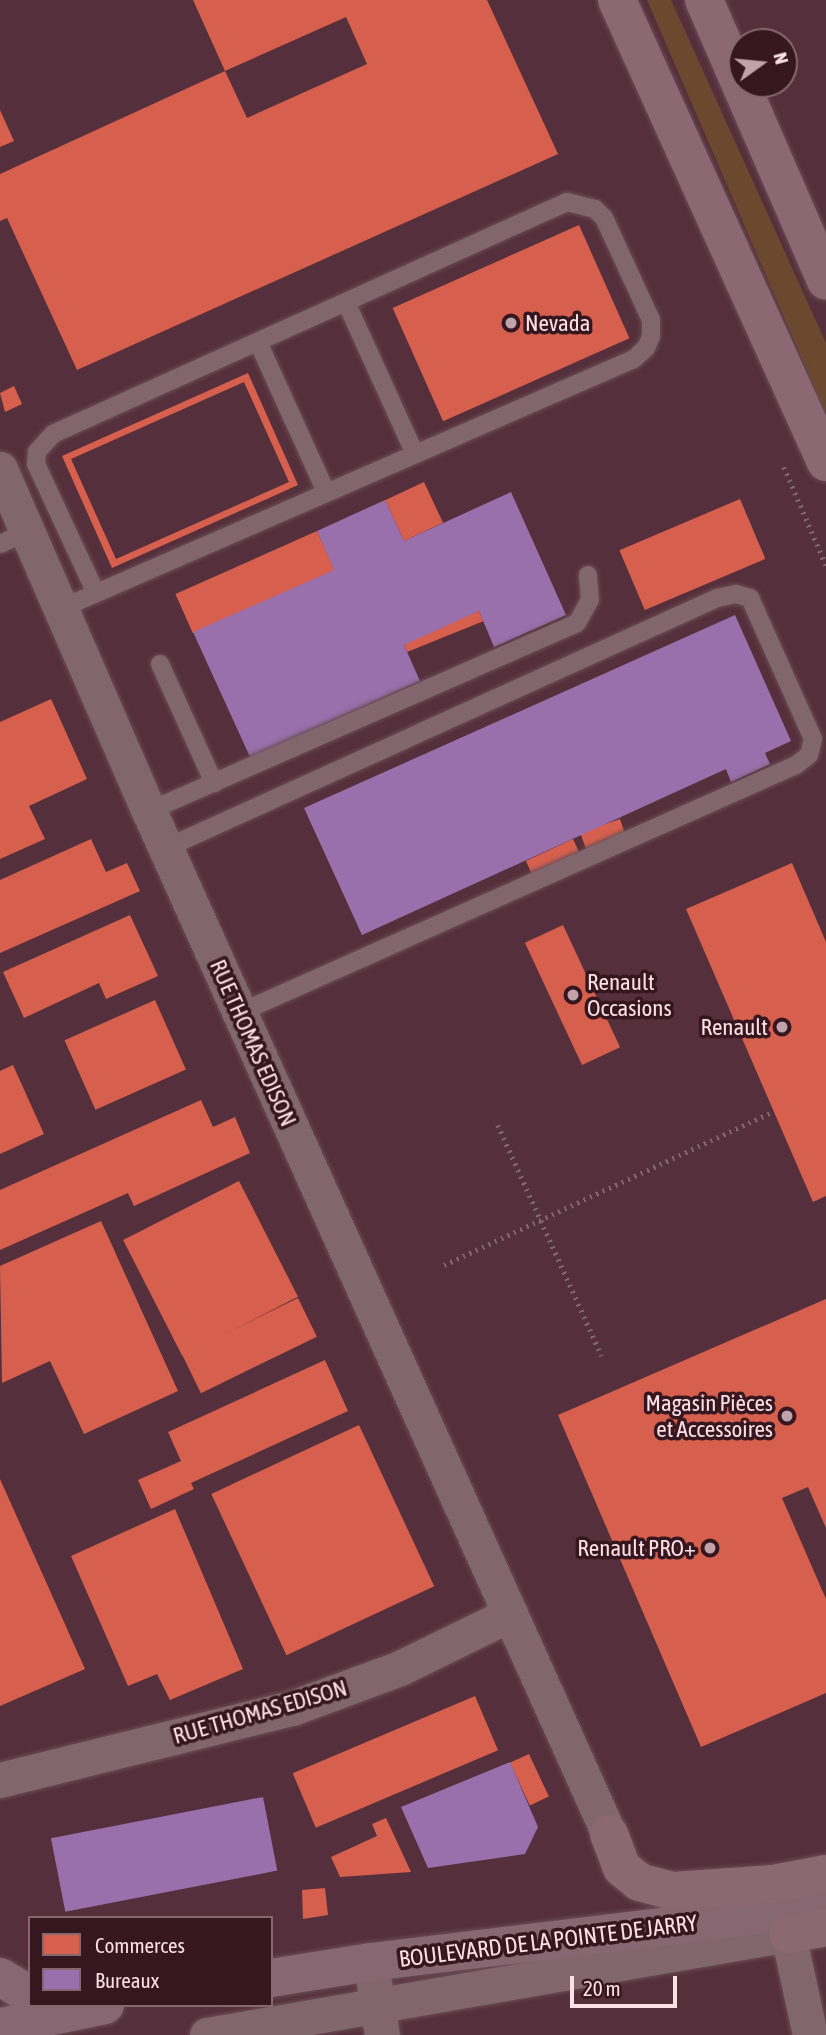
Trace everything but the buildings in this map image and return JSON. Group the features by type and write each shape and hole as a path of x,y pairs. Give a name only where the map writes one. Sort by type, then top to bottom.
{"highway":[{"path":"617,0 826,463"},
{"path":"704,0 826,281"},
{"path":"609,1834 622,1868 639,1882 673,1891 773,1884 826,1874"},
{"path":"788,1934 826,1927"}],"main road":[{"name":"BOULEVARD DE LA POINTE DE JARRY","path":"273,1978 371,1962 826,1907"},
{"path":"0,1977 28,1994"},
{"path":"0,2027 84,2007"}],"street":[{"name":"RUE THOMAS EDISON","path":"0,469 14,538 60,609 609,1834"},
{"name":"RUE THOMAS EDISON","path":"0,1780 292,1707 400,1668 510,1614"},
{"path":"788,1934 810,2035"},
{"name":"BOULEVARD DE LA POINTE DE JARRY","path":"207,2035 380,2020 788,1934"},
{"path":"371,1962 380,2020"}],"lane":[{"path":"60,609 634,359 646,348 651,336 651,320 604,218 595,209 568,202 53,433 37,452 36,464 96,593"},
{"path":"346,302 415,454"},
{"path":"258,342 326,492"},
{"path":"149,811 577,623 590,600 588,575"},
{"path":"166,848 717,598 736,594 750,598 813,739 809,754 796,765 239,1013"},
{"path":"160,664 214,783"}],"path":[{"path":"444,1265 774,1111"},
{"path":"498,1125 602,1356"}],"shaded area":[{"path":"647,0 671,0 826,343 826,414"}],"place":[{"name":"Nevada","path":"511,323"},
{"name":"Renault Occasions","path":"573,995"},
{"name":"Renault","path":"782,1027"},
{"name":"Magasin Pièces et Accessoires","path":"787,1416"},
{"name":"Renault PRO+","path":"710,1548"}]}
